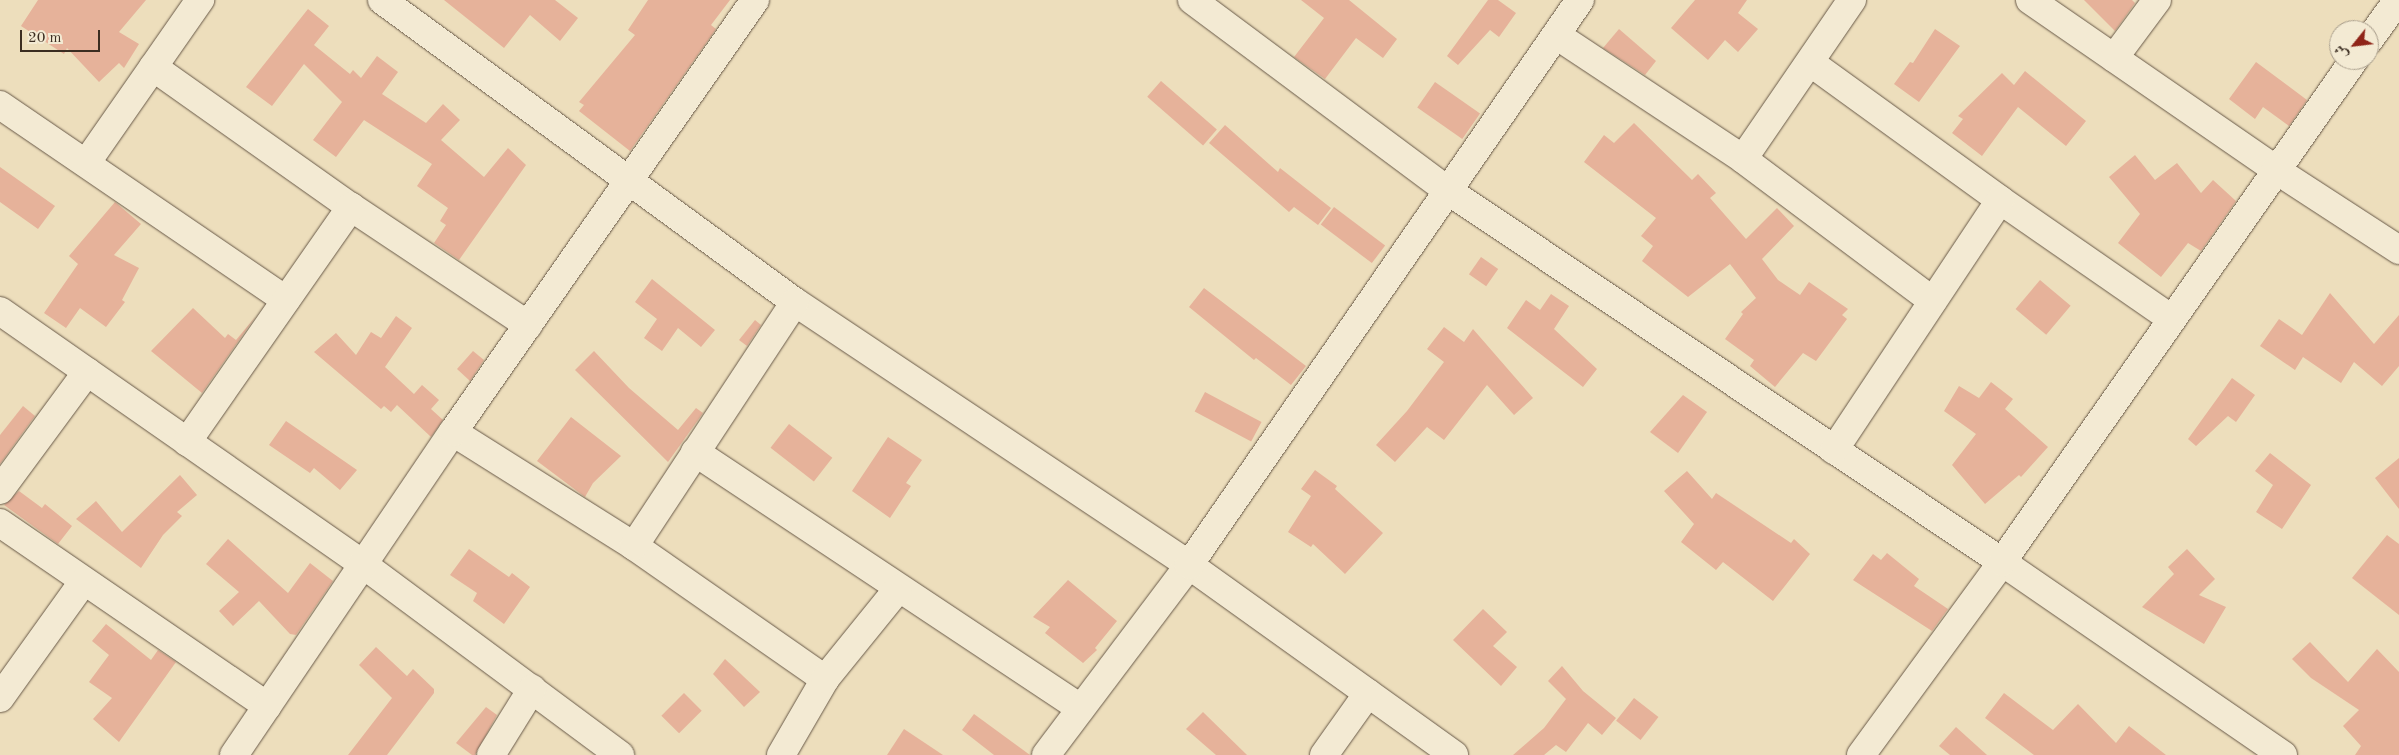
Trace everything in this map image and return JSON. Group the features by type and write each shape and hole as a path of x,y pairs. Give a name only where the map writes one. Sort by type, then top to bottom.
{"street":[{"path":"87,162 200,0"},
{"path":"382,0 794,302 1189,565 1454,755"},
{"path":"234,755 453,432 755,0"},
{"path":"1192,0 1450,192 2002,562 2283,755"},
{"path":"1046,755 1189,565 1450,192 1580,0"},
{"path":"1743,159 1811,63 1852,0"},
{"path":"2030,0 2276,170 2399,250"},
{"path":"2114,58 2157,0"},
{"path":"2379,26 2398,0"},
{"path":"1556,35 1743,159 1933,300"},
{"path":"1811,63 2000,200 2172,319"},
{"path":"153,67 351,207 528,325"},
{"path":"1861,755 2002,562 2347,70"},
{"path":"0,105 87,162 286,300"},
{"path":"1834,450 2000,200"},
{"path":"187,442 351,207"},
{"path":"634,546 794,302"},
{"path":"0,311 364,565 620,755"},
{"path":"0,490 87,372"},
{"path":"453,432 634,546 825,680"},
{"path":"695,452 898,589 1081,708"},
{"path":"0,523 267,706"},
{"path":"4,681 84,582"},
{"path":"781,755 825,680 898,589"},
{"path":"491,755 532,689"},
{"path":"1324,755 1368,693"}],"building":[{"path":"38,0 146,0 119,32 139,44 124,68 119,63 99,82 67,48 64,54 21,26"},
{"path":"444,0 555,0 578,18 560,41 530,15 504,48"},
{"path":"648,0 730,0 711,25 716,29 630,151 579,111 584,105 579,102 635,35 628,30"},
{"path":"1301,0 1349,0 1397,39 1383,58 1356,38 1325,79 1294,57 1324,18"},
{"path":"1488,0 1498,0 1516,13 1499,37 1490,30 1458,65 1447,56"},
{"path":"1695,0 1747,0 1738,13 1758,29 1738,52 1725,40 1708,60 1671,28"},
{"path":"2084,0 2132,0 2135,3 2115,31"},
{"path":"308,9 329,26 314,45 350,74 353,70 361,78 377,56 398,72 382,94 426,123 443,104 460,120 441,140 484,177 508,148 526,165 459,260 434,243 446,225 440,221 448,208 417,186 432,164 364,120 336,157 313,140 342,102 304,64 272,106 246,87"},
{"path":"1619,29 1656,61 1645,75 1603,48"},
{"path":"1935,29 1960,46 1919,102 1894,84 1910,62 1913,63"},
{"path":"2256,62 2307,100 2289,126 2263,107 2255,119 2229,99"},
{"path":"2025,71 2086,121 2066,146 2018,107 1982,156 1952,133 1963,119 1958,116 2002,73 2014,85"},
{"path":"1161,81 1217,130 1203,145 1147,97"},
{"path":"1435,82 1480,114 1462,139 1417,107"},
{"path":"1634,123 1692,180 1698,174 1716,193 1710,198 1746,239 1777,208 1794,226 1762,259 1778,280 1800,295 1809,282 1848,309 1842,315 1847,319 1816,361 1803,353 1775,387 1750,366 1754,360 1725,339 1743,314 1741,312 1756,298 1730,264 1688,297 1642,261 1653,246 1641,236 1656,218 1584,162 1604,135 1614,143"},
{"path":"1225,125 1278,172 1280,168 1331,208 1318,225 1294,207 1289,212 1209,143"},
{"path":"2135,155 2155,180 2177,163 2201,193 2213,180 2236,201 2201,251 2188,243 2161,277 2118,243 2140,214 2109,177"},
{"path":"0,167 55,206 38,229 0,202"},
{"path":"115,202 141,224 114,255 139,268 122,300 125,302 106,327 80,308 66,328 44,313 78,264 69,256"},
{"path":"1334,207 1385,246 1372,263 1321,225"},
{"path":"1481,257 1498,269 1486,286 1469,274"},
{"path":"652,279 715,330 701,347 678,328 662,351 644,338 657,319 635,302"},
{"path":"2040,280 2071,306 2046,335 2016,309"},
{"path":"1204,288 1306,366 1291,385 1256,358 1254,360 1189,307"},
{"path":"2330,293 2374,344 2399,315 2399,366 2382,386 2354,362 2341,383 2303,357 2295,370 2260,346 2279,319 2302,335"},
{"path":"1551,294 1569,306 1554,329 1597,369 1583,387 1507,328 1526,300 1540,310"},
{"path":"193,308 225,338 228,334 236,340 256,316 202,393 151,351"},
{"path":"396,316 412,328 385,367 414,394 422,385 439,400 431,409 443,420 431,437 397,405 391,412 384,406 381,409 314,352 336,333 356,355 371,332 381,338"},
{"path":"755,320 761,325 747,346 739,340"},
{"path":"1444,327 1464,342 1473,329 1533,398 1514,415 1487,385 1444,440 1427,427 1395,462 1376,445 1407,411 1444,362 1427,349"},
{"path":"473,351 484,360 470,381 457,369"},
{"path":"594,351 629,388 678,430 696,408 703,413 668,462 575,370"},
{"path":"2232,378 2255,395 2236,422 2228,416 2196,446 2188,439"},
{"path":"1991,382 2013,399 2005,409 2048,447 2021,477 2019,475 1985,504 1952,465 1976,434 1944,411 1959,386 1979,398"},
{"path":"1205,392 1262,422 1251,441 1195,411"},
{"path":"1683,395 1707,412 1678,453 1650,432"},
{"path":"23,406 35,416 0,464 0,435"},
{"path":"571,417 621,456 593,483 585,497 537,461"},
{"path":"286,421 357,470 340,490 314,468 310,473 269,445"},
{"path":"789,424 832,458 814,482 771,448"},
{"path":"888,437 922,460 906,483 911,486 890,518 852,491"},
{"path":"2270,453 2311,485 2282,529 2256,512 2273,485 2255,471"},
{"path":"2399,458 2399,509 2375,478"},
{"path":"1315,470 1337,486 1335,489 1383,533 1345,574 1313,544 1311,547 1288,532 1311,496 1301,489"},
{"path":"1687,471 1712,499 1716,493 1791,543 1794,539 1810,554 1773,601 1723,562 1716,570 1681,542 1694,524 1664,491"},
{"path":"180,475 197,495 177,512 182,516 163,535 141,568 76,519 96,501 122,532"},
{"path":"19,491 42,508 45,504 72,526 58,544 4,505"},
{"path":"2387,535 2399,544 2399,615 2352,578"},
{"path":"228,539 288,593 310,563 333,581 296,635 290,634 259,601 233,626 219,611 239,592 206,564"},
{"path":"469,549 509,577 512,573 530,587 504,624 473,601 477,593 450,575"},
{"path":"2187,549 2215,579 2199,595 2226,607 2204,644 2142,607 2174,574 2168,567"},
{"path":"1887,553 1919,579 1914,586 1948,609 1932,631 1853,580 1873,554 1881,560"},
{"path":"1068,580 1117,621 1095,648 1097,650 1083,663 1045,633 1050,627 1033,617"},
{"path":"1483,609 1507,632 1493,646 1517,667 1501,686 1453,640"},
{"path":"106,624 151,660 158,650 176,662 119,742 93,719 112,698 89,682 109,655 92,641"},
{"path":"2310,642 2348,682 2377,649 2399,672 2399,755 2355,755 2361,746 2343,726 2359,710 2311,678 2292,659"},
{"path":"376,647 407,676 413,669 434,689 434,693 387,755 348,755 392,698 359,665"},
{"path":"725,659 760,692 744,707 713,674"},
{"path":"1562,666 1583,691 1616,718 1602,735 1588,723 1566,752 1556,745 1544,755 1513,755 1544,728 1566,699 1548,681"},
{"path":"684,693 702,711 679,733 661,716"},
{"path":"2004,693 2053,730 2078,704 2116,743 2129,726 2166,755 2034,755 1985,718"},
{"path":"1634,698 1658,717 1641,740 1616,721"},
{"path":"486,707 497,715 475,755 472,755 456,743"},
{"path":"1203,712 1247,755 1216,755 1186,729"},
{"path":"974,714 1030,755 994,755 962,730"},
{"path":"1956,727 1987,755 1950,755 1939,746"},
{"path":"904,729 943,755 887,755"}]}
